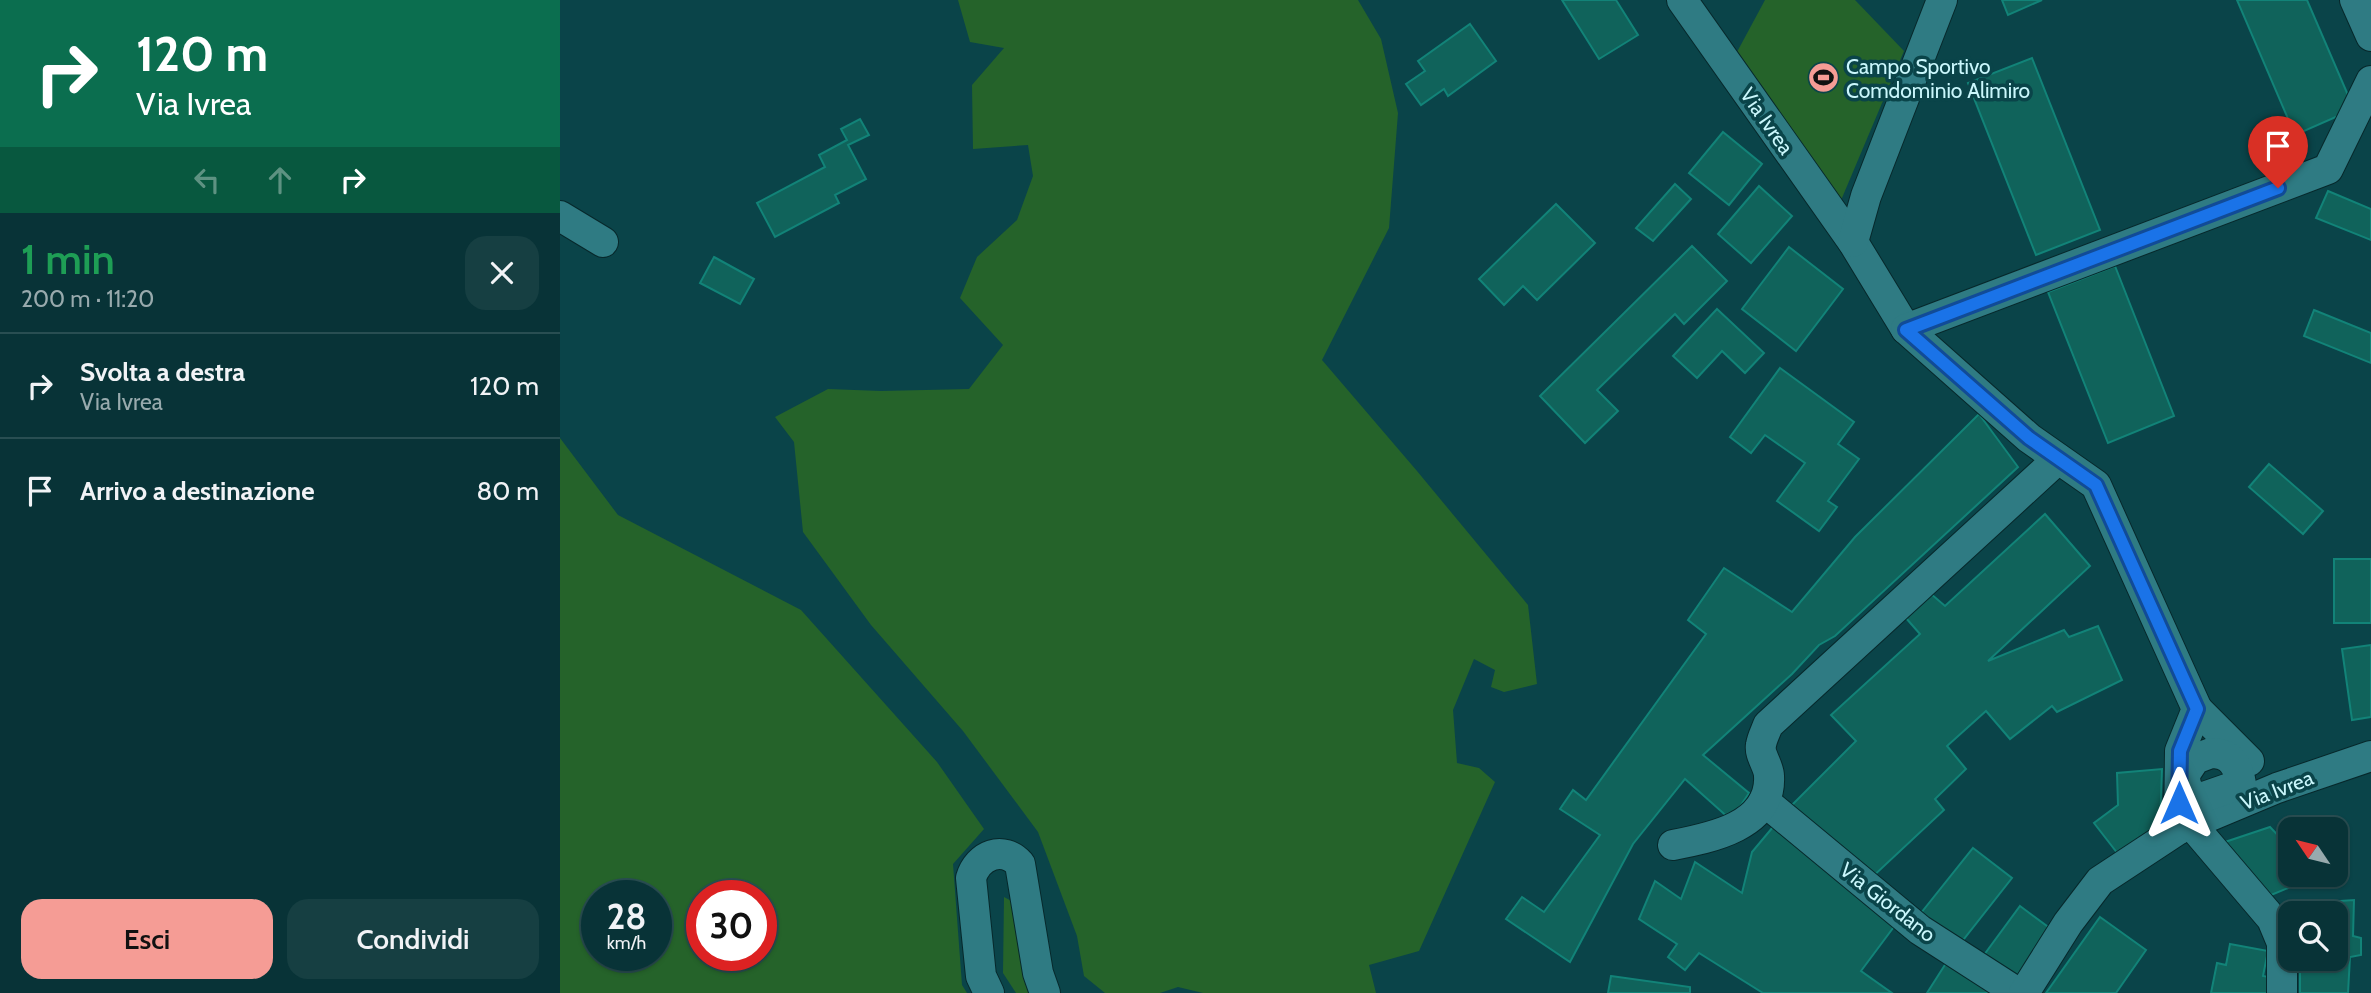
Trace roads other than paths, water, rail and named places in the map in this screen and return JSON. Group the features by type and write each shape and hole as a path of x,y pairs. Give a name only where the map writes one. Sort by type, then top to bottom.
{"street":[{"name":"Via Ivrea","path":"1682,0 1853,242 1906,330 2029,438 2096,485 2197,709"},
{"path":"1853,242 1866,197 1942,0"},
{"path":"2355,0 2371,36"},
{"path":"1906,330 2328,169 2371,81"},
{"path":"560,216 603,242"},
{"path":"1674,845 1717,836 1741,826 1764,801 1769,776 1760,747 1768,725 2058,459"},
{"path":"2277,788 2197,709 2180,751 2185,827 2272,919 2282,943 2282,993"},
{"name":"Via Ivrea","path":"2024,993 2068,923 2100,881 2185,827 2277,788 2371,756"},
{"name":"Via Giordano","path":"1764,801 1920,930 2018,993"},
{"path":"989,993 981,976 970,887 974,867 992,854 1013,857 1020,864 1038,973 1045,993"}],"place":[{"name":"Campo Sportivo Comdominio Alimiro","path":"1823,78"}]}
